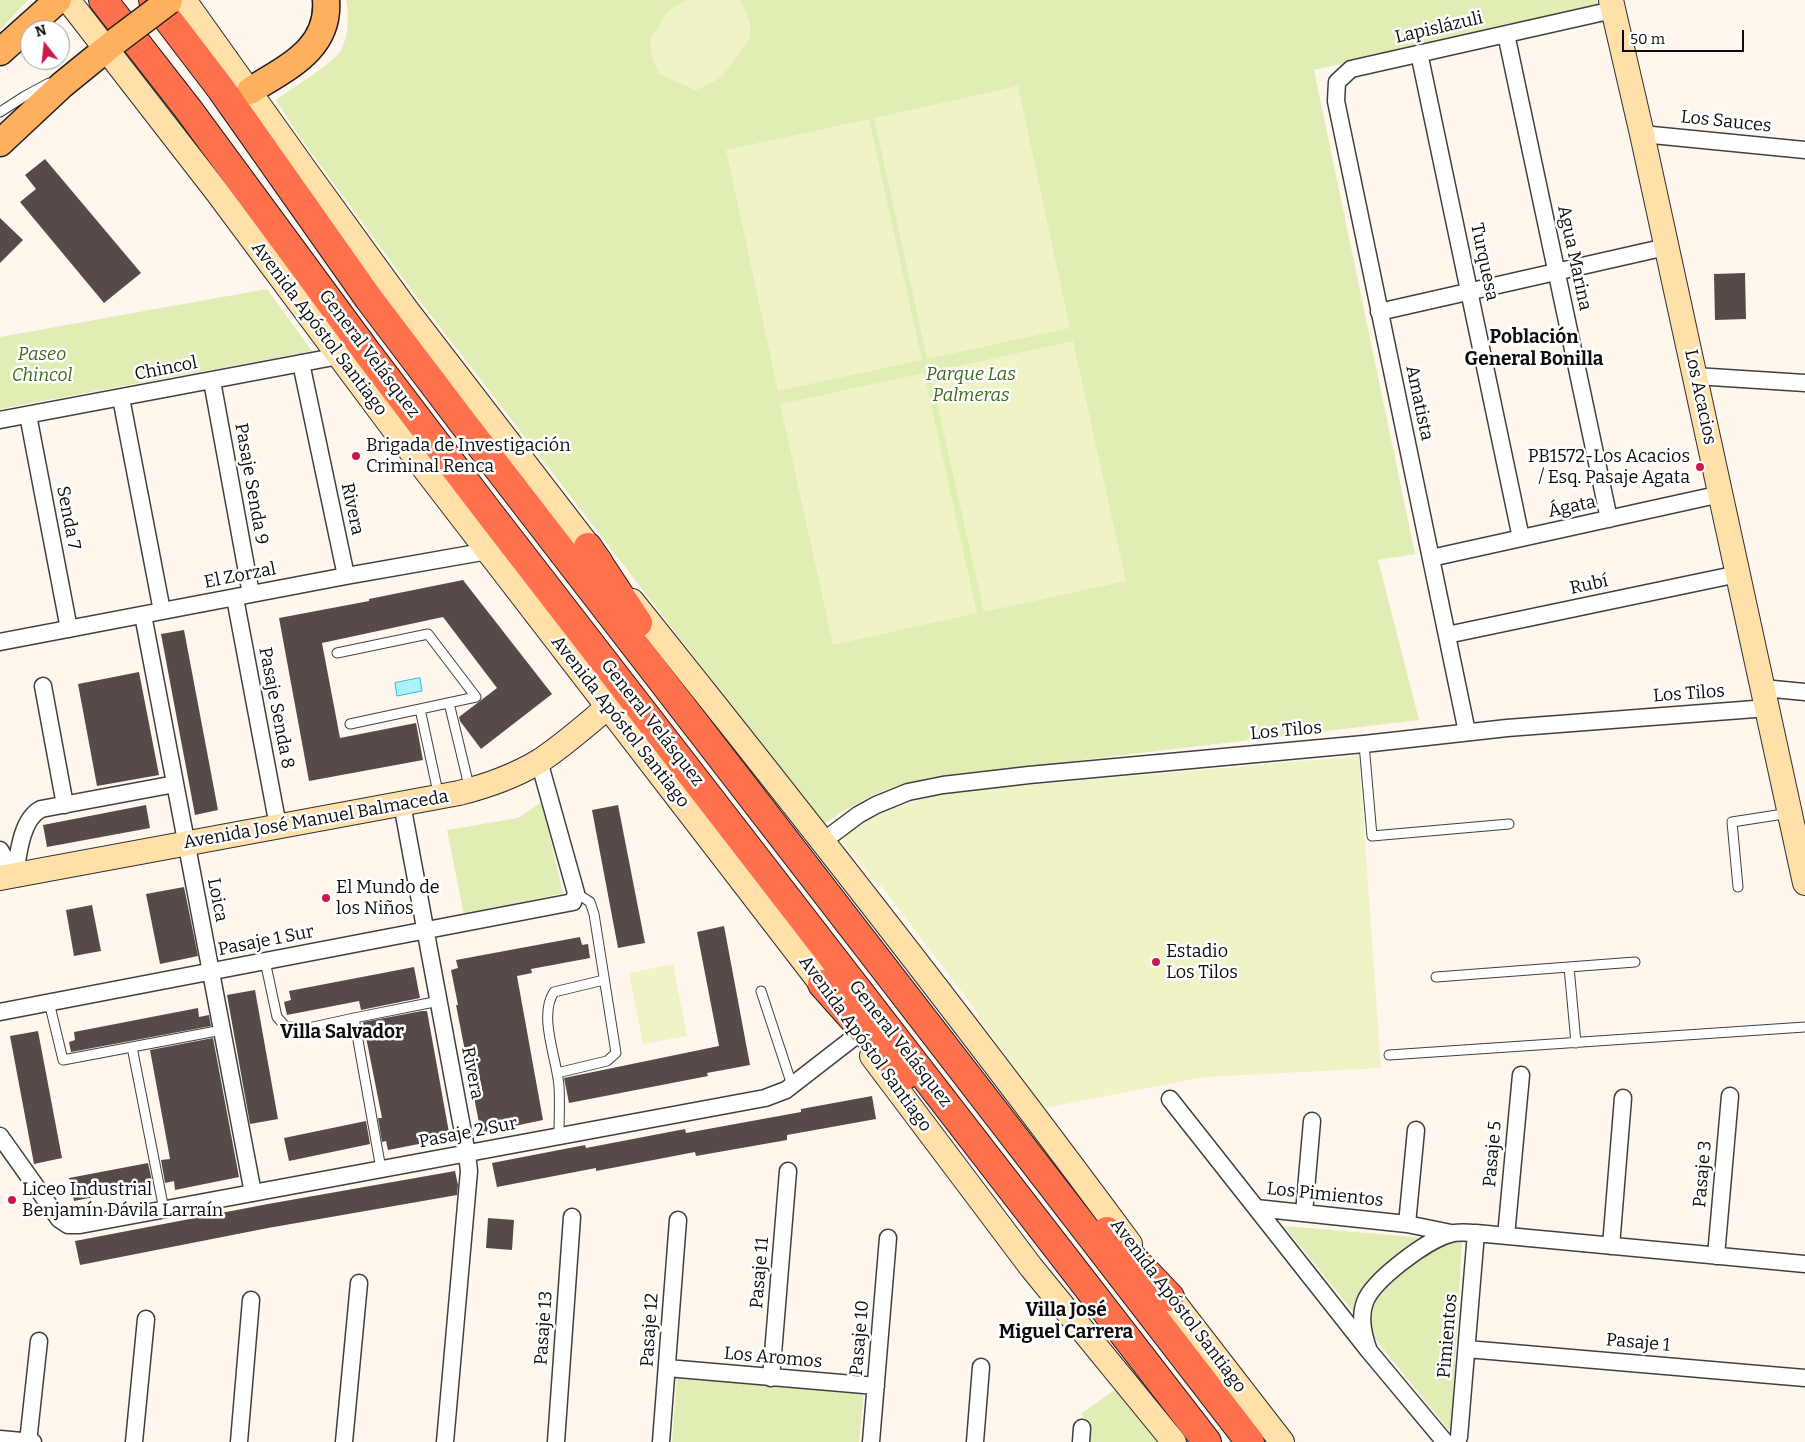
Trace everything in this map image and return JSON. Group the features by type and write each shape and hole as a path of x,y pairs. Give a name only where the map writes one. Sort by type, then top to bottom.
{"highway":[{"name":"General Velásquez","path":"103,0 205,131 366,351 487,510 1207,1442"},
{"name":"General Velásquez","path":"169,0 221,89 386,320 463,423 1250,1442"},
{"path":"588,546 751,796"},
{"path":"822,984 924,1100 1028,1209"},
{"path":"1018,1140 1170,1297"}],"main road":[{"path":"1,50 58,0"},
{"name":"Avenida Apóstol Santiago","path":"68,0 103,51 217,192 339,356 822,984 900,1095 1031,1266 1174,1442"},
{"path":"0,144 103,51 169,0"},
{"name":"Avenida Apóstol Santiago","path":"169,0 250,91 406,309 588,546 725,717 1059,1148 1170,1297 1282,1442"},
{"path":"250,91 299,59 312,48 326,20 326,0"},
{"name":"Los Acacios","path":"1612,5 1642,134 1805,883"},
{"name":"Avenida José Manuel Balmaceda","path":"8,877 470,790 505,779 540,761 609,706"}],"street":[{"name":"Lapislázuli","path":"1337,82 1351,69 1506,34 1612,5"},
{"name":"Agua Marina","path":"1506,34 1609,519"},
{"name":"Turquesa","path":"1419,53 1521,538"},
{"name":"Amatista","path":"1337,82 1336,101 1467,732"},
{"name":"Los Sauces","path":"1642,134 1805,150"},
{"path":"1379,312 1666,247"},
{"name":"Chincol","path":"0,420 339,356"},
{"name":"Rivera","path":"302,363 346,576"},
{"path":"1695,376 1805,383"},
{"name":"Pasaje Senda 9","path":"212,381 243,596"},
{"path":"121,398 162,611"},
{"name":"Senda 7","path":"28,415 69,629"},
{"name":"Ágata","path":"1431,558 1721,494"},
{"name":"El Zorzal","path":"0,642 488,551"},
{"name":"Rubí","path":"1447,635 1738,574"},
{"name":"Pasaje Senda 8","path":"243,596 278,826"},
{"name":"Loica","path":"143,615 253,1193"},
{"path":"43,686 65,805"},
{"name":"Los Tilos","path":"822,842 852,819 876,805 925,788 1039,774 1364,744 1805,692"},
{"path":"540,761 576,893"},
{"path":"8,877 29,820 33,814 41,810 175,784"},
{"name":"Rivera","path":"402,804 467,1154 468,1192 445,1442"},
{"path":"0,850 8,877"},
{"name":"Pasaje 1 Sur","path":"0,1012 562,905 573,902 576,893"},
{"name":"Pasaje 2 Sur","path":"0,1136 59,1219 68,1225 80,1225 765,1098 779,1094 857,1035"},
{"name":"Pasaje 5","path":"1506,1236 1521,1075"},
{"name":"Pasaje 3","path":"1716,1256 1730,1096"},
{"path":"1610,1246 1623,1098"},
{"path":"1170,1100 1256,1208"},
{"path":"1304,1213 1312,1120"},
{"path":"1407,1224 1416,1130"},
{"name":"Pasaje 11","path":"771,1378 788,1171"},
{"name":"Los Pimientos","path":"1256,1208 1407,1224 1451,1233 1476,1233 1805,1264"},
{"name":"Los Pimientos","path":"1256,1208 1368,1351 1445,1442"},
{"name":"Pasaje 13","path":"556,1442 572,1217"},
{"name":"Pasaje 12","path":"662,1442 678,1220"},
{"name":"Los Pimientos","path":"1368,1351 1362,1315 1365,1301 1370,1292 1416,1252 1451,1233"},
{"name":"Pimientos","path":"1457,1442 1467,1349 1476,1233"},
{"name":"Pasaje 10","path":"871,1442 888,1238"},
{"path":"344,1442 359,1283"},
{"path":"239,1442 252,1300"},
{"path":"134,1442 146,1319"},
{"path":"28,1442 39,1341"},
{"name":"Pasaje 1","path":"1467,1349 1805,1378"},
{"path":"975,1442 981,1367"},
{"name":"Los Aromos","path":"667,1368 876,1386"},
{"path":"0,1439 33,1442"}],"lane":[{"path":"0,112 103,51"},
{"path":"337,653 428,634 476,697 350,724"},
{"path":"449,703 470,790"},
{"path":"420,709 439,797"},
{"path":"1364,744 1372,836 1509,824"},
{"path":"1738,887 1732,822 1790,813"},
{"path":"558,1073 607,1061 616,1053 594,914 590,902 576,893"},
{"path":"265,961 277,1017 285,1026 304,1029 439,1001"},
{"path":"1436,977 1635,962"},
{"path":"1569,967 1576,1043"},
{"path":"559,1136 558,1073 547,1015 550,997 554,992 604,980"},
{"path":"761,991 792,1085"},
{"path":"49,1002 63,1060 222,1030"},
{"path":"354,1018 381,1169"},
{"path":"1389,1055 1805,1027"},
{"path":"132,1047 164,1210"}],"green space":[{"path":"0,0 28,0 0,30"},
{"name":"Parque Las Palmeras","path":"346,0 1597,0 1598,5 1314,70 1415,554 1378,560 1419,720 1006,769 901,784 871,796 818,828 716,685 416,296 299,136 276,100 321,69 341,50 346,38 348,25"},
{"path":"686,0 740,0 746,13 751,33 748,41 726,72 710,84 695,90 659,74 652,58 650,40 668,11"},
{"path":"1018,86 1070,328 927,359 874,118"},
{"path":"869,119 922,360 778,391 726,150"},
{"name":"Paseo Chincol","path":"267,289 312,351 0,409 0,337"},
{"path":"1073,341 1126,581 984,612 930,372"},
{"path":"924,373 977,613 833,645 780,404"},
{"name":"Estadio Los Tilos","path":"1359,756 1381,1068 1205,1077 1044,1108 980,1020 975,1009 882,887 874,881 844,844 844,836 878,813 929,797 973,790"},
{"path":"542,802 563,893 464,915 447,830 518,818"},
{"path":"673,964 687,1036 643,1044 629,973"},
{"path":"1284,1226 1462,1241 1451,1433"},
{"path":"677,1377 864,1392 859,1442 672,1442"},
{"path":"1117,1388 1158,1442 1090,1442 1091,1426 1081,1414"}],"water":[{"path":"420,678 422,691 397,696 395,683"}],"building":[{"path":"45,159 141,273 104,303 20,202 36,189 25,175"},
{"path":"0,218 23,240 0,263"},
{"path":"1745,273 1746,319 1715,320 1714,274"},
{"path":"463,580 552,694 481,749 459,717 497,688 443,617 322,643 340,738 416,723 423,760 309,781 279,618 369,601 369,599"},
{"path":"184,630 218,810 195,815 161,634"},
{"path":"139,672 159,775 97,786 78,684"},
{"path":"146,805 150,828 47,847 43,825"},
{"path":"618,805 645,943 618,948 592,810"},
{"path":"184,887 198,956 160,964 146,894"},
{"path":"92,905 101,951 74,956 66,910"},
{"path":"724,926 750,1065 707,1073 708,1076 569,1103 564,1078 719,1046 697,932"},
{"path":"580,937 582,945 588,944 590,958 531,969 532,973 517,976 543,1120 481,1133 456,1005 458,1005 451,970 458,968 456,960"},
{"path":"414,967 420,998 361,1010 359,1001 287,1015 284,1002 291,1000 289,991"},
{"path":"255,990 278,1119 250,1124 227,995"},
{"path":"198,1008 199,1017 209,1015 211,1026 71,1052 69,1042 75,1040 74,1032"},
{"path":"427,1011 450,1138 388,1150 386,1141 382,1142 378,1118 382,1118 363,1022"},
{"path":"38,1031 62,1158 34,1164 10,1036"},
{"path":"213,1038 239,1177 175,1190 174,1181 165,1183 161,1160 170,1159 150,1050"},
{"path":"872,1096 876,1119 787,1135 787,1140 696,1156 695,1152 596,1171 596,1168 497,1187 492,1163 585,1145 586,1148 685,1129 686,1133 801,1112 801,1109"},
{"path":"366,1121 370,1144 289,1161 284,1138"},
{"path":"148,1163 153,1185 74,1201 69,1178"},
{"path":"455,1171 458,1185 457,1195 268,1228 80,1265 75,1241"},
{"path":"488,1218 514,1220 512,1250 486,1248"}],"place":[{"name":"Brigada de Investigación Criminal Renca","path":"356,456"},
{"name":"PB1572-Los Acacios / Esq. Pasaje Agata","path":"1700,467"},
{"name":"El Mundo de los Niños","path":"326,898"},
{"name":"Estadio Los Tilos","path":"1156,962"},
{"name":"Liceo Industrial Benjamín Dávila Larraín","path":"12,1200"}],"district":[{"name":"Población General Bonilla","path":"1534,349"},
{"name":"Villa Salvador","path":"342,1033"},
{"name":"Villa José Miguel Carrera","path":"1066,1322"}]}
